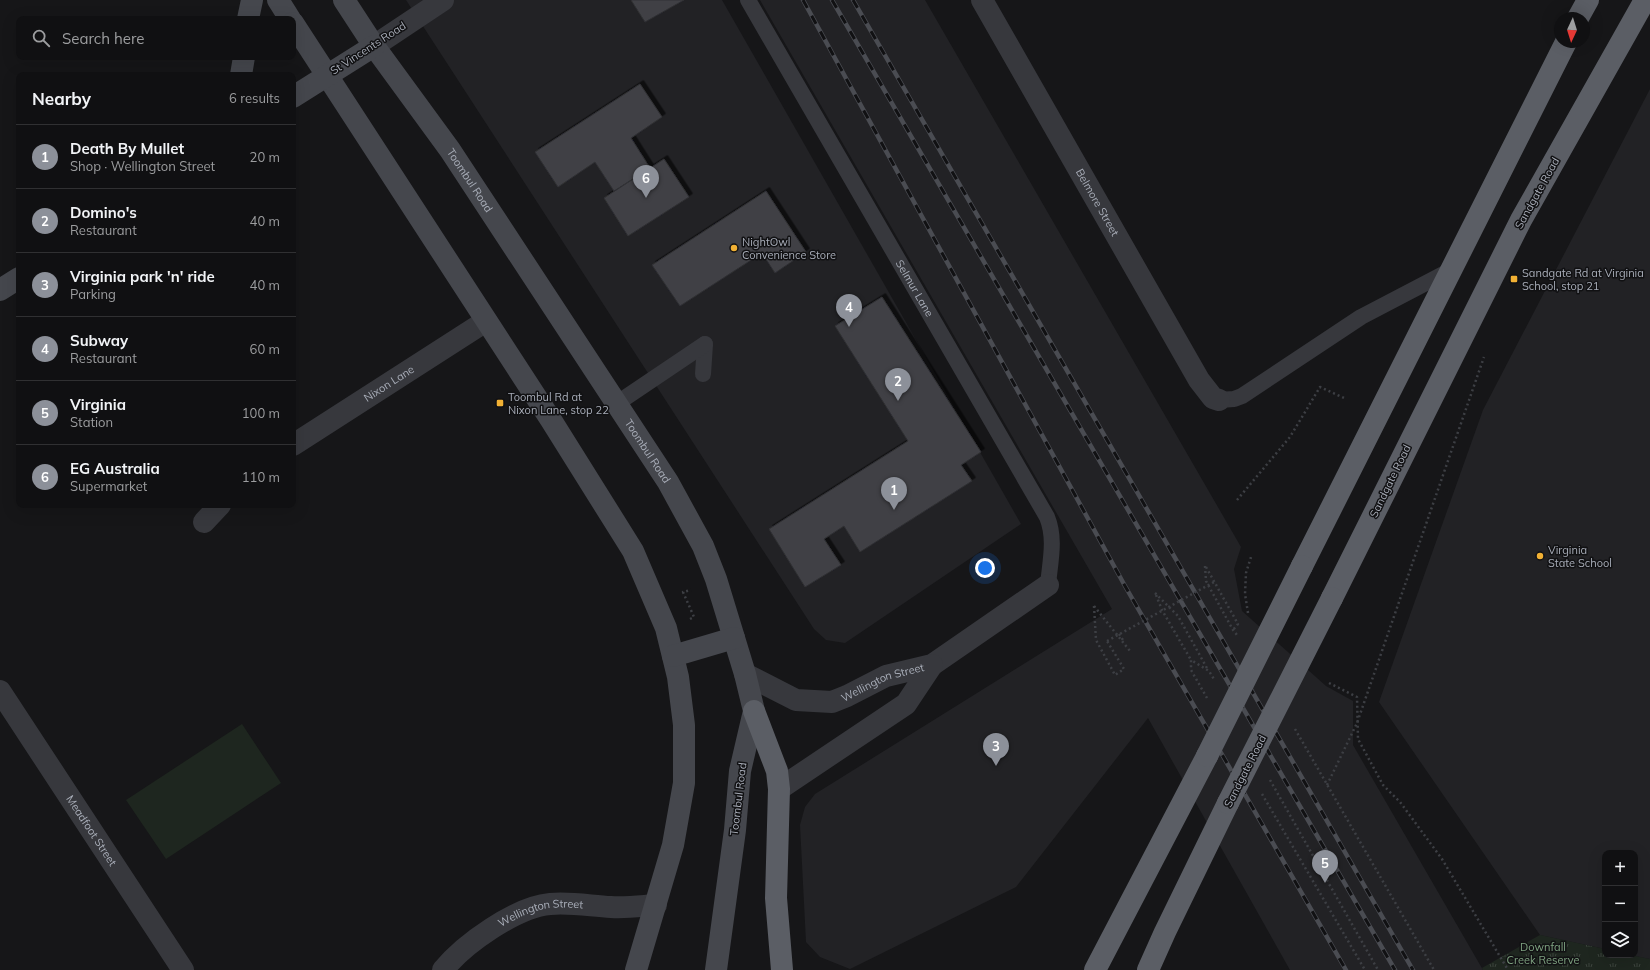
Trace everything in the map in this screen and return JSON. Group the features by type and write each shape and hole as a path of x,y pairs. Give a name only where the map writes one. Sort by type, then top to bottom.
{"highway":[{"path":"1581,12 1588,0"},
{"name":"Sandgate Road","path":"1148,970 1228,803 1521,220 1645,0"},
{"path":"1095,970 1207,756 1449,271 1563,48"},
{"path":"754,712 777,771 779,789 776,898 782,970"}],"main road":[{"path":"249,16 252,0"},
{"path":"278,0 288,16"},
{"name":"Toombul Road","path":"344,0 374,46 450,150 668,482 703,546 716,578 745,674 754,712 740,771 735,830 716,970"},
{"path":"296,28 551,420 633,551 666,628 673,656 684,725 684,783 673,845 636,970"},
{"name":"St Vincents Road","path":"296,95 374,46"},
{"path":"242,72 244,60"},
{"path":"0,290 16,280"},
{"path":"673,656 734,638"}],"street":[{"name":"St Vincents Road","path":"374,46 443,0"},
{"name":"Belmore Street","path":"982,0 1199,380 1213,398 1219,400"},
{"name":"Nixon Lane","path":"296,443 486,321"},
{"path":"204,522 217,508"},
{"name":"Wellington Street","path":"745,674 796,700 832,702 886,676 932,665 1048,585"},
{"name":"Wellington Street","path":"779,789 906,704 932,665"},
{"name":"Meadfoot Street","path":"0,691 183,970"},
{"name":"Wellington Street","path":"443,970 452,958 500,923 520,912 535,907 549,904 612,908 656,905"}],"lane":[{"name":"Selmur Lane","path":"748,0 1047,517 1052,528 1048,585"},
{"path":"1219,400 1234,399 1242,396 1361,317 1449,271"},
{"path":"616,404 705,344 703,374"}],"path":[{"path":"1327,785 1357,723 1486,353"},
{"path":"1237,500 1290,438 1320,387 1344,398"},
{"path":"1248,615 1245,594 1246,573 1251,557"},
{"path":"1232,630 1238,624 1205,566 1206,581 1232,630 1238,636"},
{"path":"1119,634 1130,651 1094,606 1096,640 1115,675 1124,669 1108,642 1119,634 1214,582"},
{"path":"687,620 694,618 683,592 691,590"},
{"path":"1209,671 1191,660 1162,610 1155,594 1178,616 1217,685"},
{"path":"1191,660 1191,670 1211,704"},
{"path":"1329,683 1356,697 1358,739 1383,785 1400,802 1442,859 1508,970"},
{"path":"1294,727 1434,970"},
{"path":"1267,775 1378,970"},
{"path":"1261,791 1364,970"}],"shaded area":[{"path":"406,0 722,0 1021,524 845,643 826,640 814,629"},
{"path":"760,0 925,0 1241,547 1234,569 1242,611 1326,686 1353,701 1353,745 1483,970 1290,970 1148,718 1016,887 850,969 820,957 806,942 800,825 805,807 815,794 1112,609"},
{"name":"Virginia State School","path":"1650,89 1650,959 1638,957 1638,850 1602,850 1602,948 1540,935 1379,702 1483,410"}],"green space":[{"path":"242,724 281,783 166,859 126,800"},
{"name":"Downfall Creek Reserve","path":"1540,935 1602,948 1602,958 1638,958 1638,957 1650,959 1650,970 1483,970 1482,968"}],"building":[{"path":"631,0 684,0 645,22"},
{"path":"640,84 662,117 631,138 650,168 614,191 595,162 558,187 535,152"},
{"path":"664,159 689,197 628,236 604,198"},
{"path":"766,191 806,252 775,273 762,253 680,306 652,265"},
{"path":"882,297 981,452 961,465 972,481 860,552 844,526 824,539 841,565 805,587 769,529 908,441 835,326"}],"railway":[{"path":"803,0 1125,586 1346,970"},
{"path":"832,0 1395,970"},
{"path":"853,0 1413,970"}],"place":[{"name":"EG Australia","path":"646,198"},
{"name":"NightOwl Convenience Store","path":"734,248"},
{"name":"Sandgate Rd at Virginia School, stop 21","path":"1514,279"},
{"name":"Subway","path":"849,327"},
{"name":"Domino's","path":"898,401"},
{"name":"Toombul Rd at Nixon Lane, stop 22","path":"500,403"},
{"name":"Death By Mullet","path":"894,510"},
{"name":"Virginia State School","path":"1540,556"},
{"name":"Virginia park 'n' ride","path":"996,766"},
{"name":"Virginia","path":"1325,883"}]}
